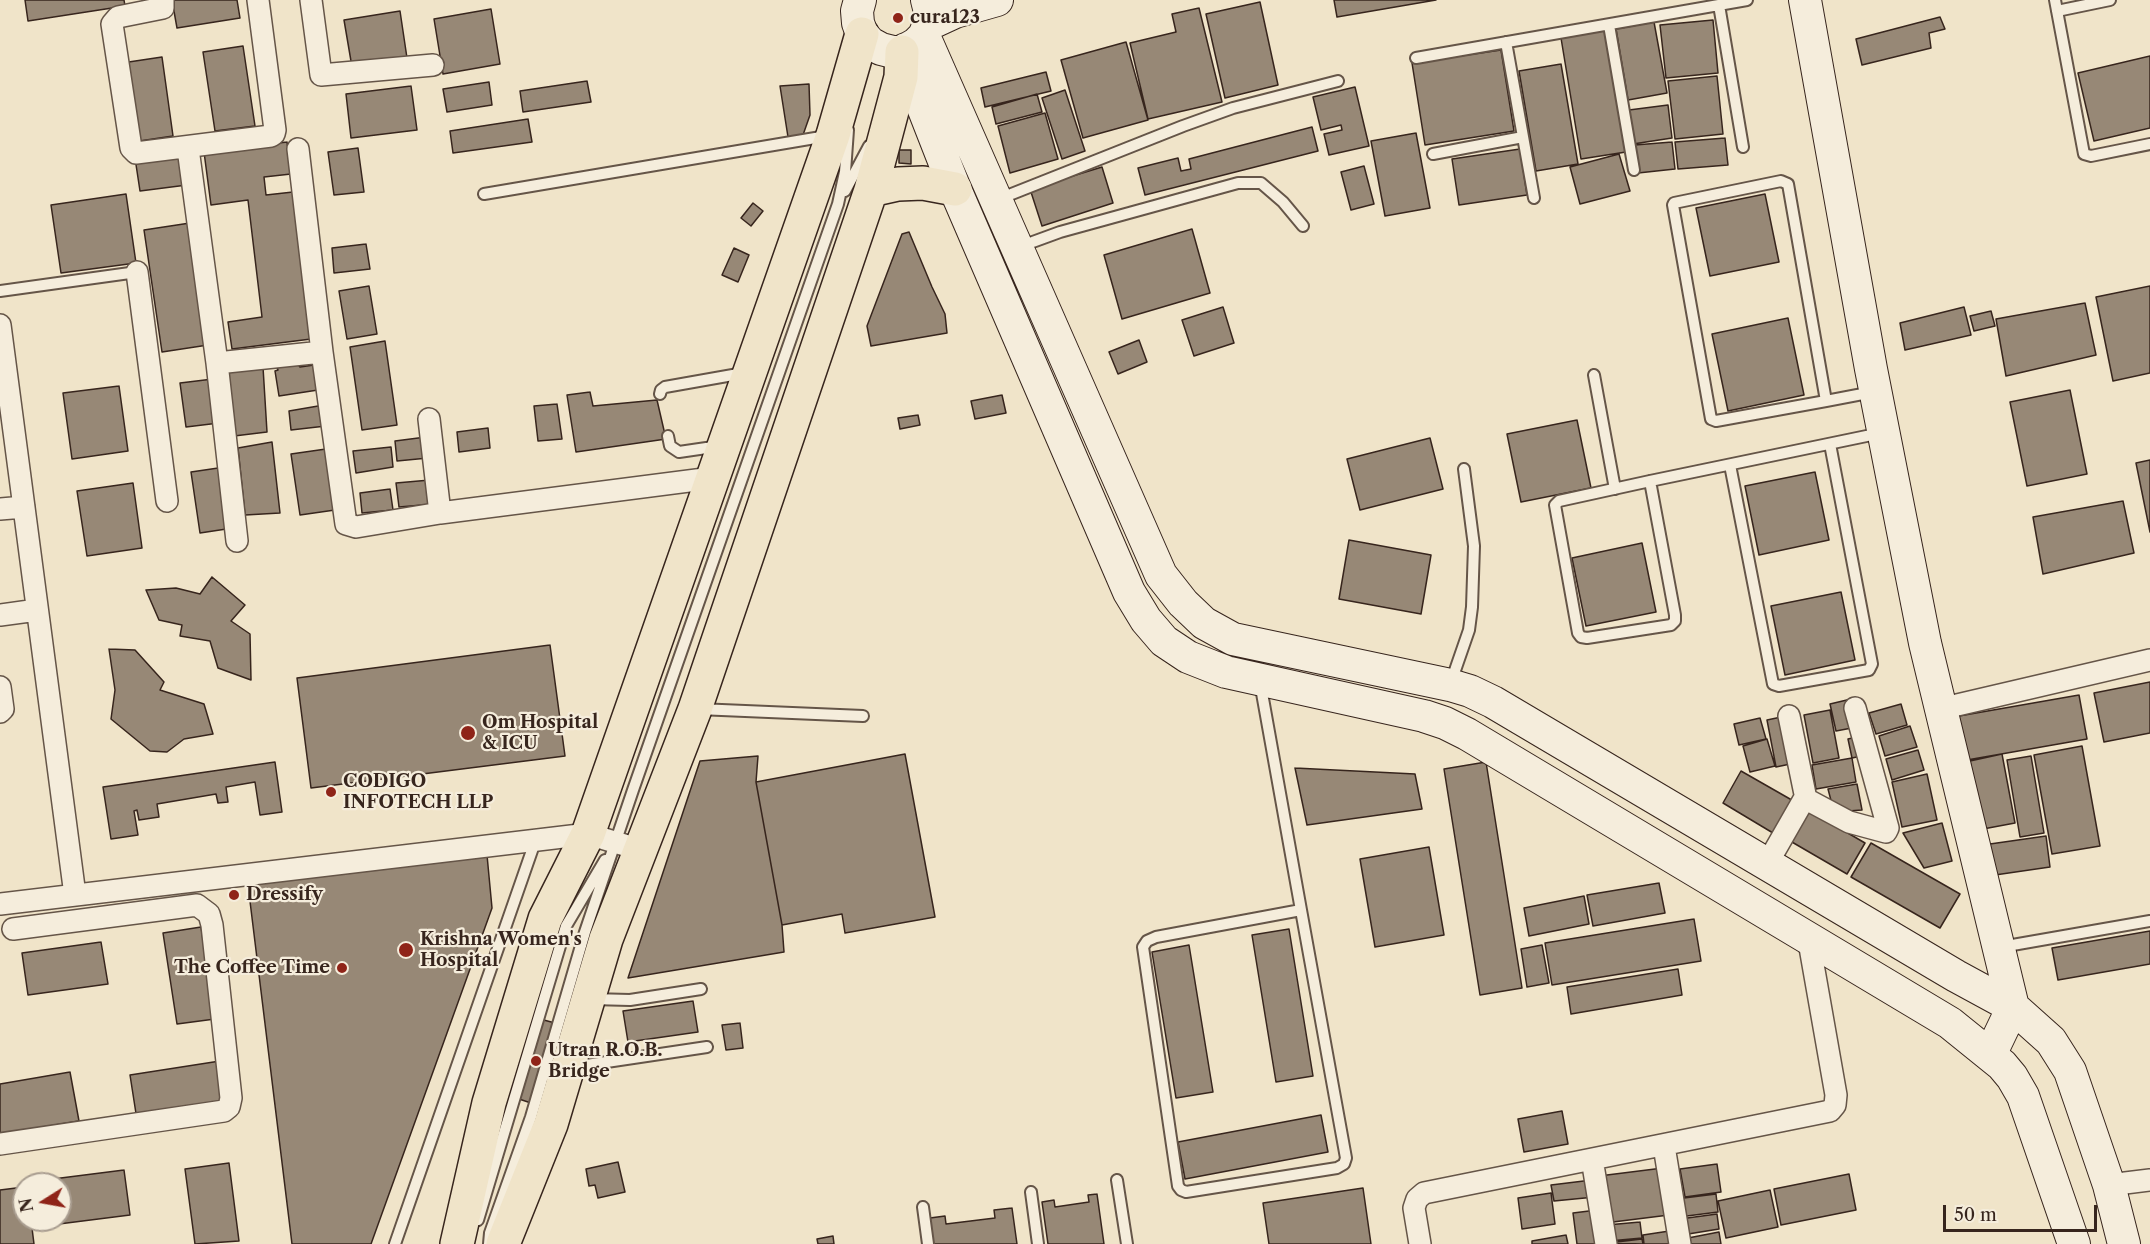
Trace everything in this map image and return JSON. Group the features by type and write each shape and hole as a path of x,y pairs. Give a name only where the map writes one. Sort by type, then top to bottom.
{"main road":[{"path":"478,1240 489,1103 545,919 615,842 695,709 871,190 901,77 920,23"},
{"path":"478,1240 551,1124 606,939 615,842 712,478 833,135 862,34"},
{"path":"871,190 898,184 923,183 955,189"}],"street":[{"path":"163,0 163,8 118,17 112,24 131,148 136,153 274,134 258,0"},
{"path":"311,0 321,75 433,65"},
{"path":"860,0 857,11 862,34 881,50 920,23 997,0"},
{"path":"1805,0 1875,392 1925,644 2013,1007 1990,1055"},
{"path":"920,23 917,92 955,189 1129,592 1146,620 1164,640 1188,657 1226,672 1424,716 1446,723 1808,936 1950,1023 1990,1055 2012,1077 2023,1096 2074,1244"},
{"path":"920,23 1161,575 1183,603 1204,623 1233,639 1252,645 1450,685 1493,702 1956,976 2013,1007 2051,1041 2070,1071 2109,1185 2124,1244"},
{"path":"298,149 322,352 346,524 368,525 440,513 712,478"},
{"path":"189,156 217,363 237,541"},
{"path":"137,272 166,501"},
{"path":"1008,311 1039,298"},
{"path":"0,325 75,895"},
{"path":"217,363 322,352"},
{"path":"429,419 440,513"},
{"path":"0,509 24,507"},
{"path":"0,615 37,610"},
{"path":"1940,709 2150,660"},
{"path":"0,687 3,709 0,712"},
{"path":"1806,799 1849,822 1883,832 1888,828 1856,708"},
{"path":"1789,716 1806,799"},
{"path":"1767,864 1806,799"},
{"path":"0,1144 224,1111 229,1107 231,1098 209,914 197,904 7,930 5,904 536,838 615,842"},
{"path":"1420,1244 1414,1208 1417,1199 1424,1192 1664,1146 1830,1111 1835,1105 1836,1095 1808,936"},
{"path":"1664,1146 1680,1244"},
{"path":"1592,1159 1606,1244"},
{"path":"2109,1185 2150,1180"}],"lane":[{"path":"1416,58 1747,0"},
{"path":"2110,0 2056,5 2084,154 2091,156 2150,144"},
{"path":"1719,5 1743,147"},
{"path":"1609,25 1634,170"},
{"path":"1506,42 1534,198"},
{"path":"996,200 1223,111 1338,81"},
{"path":"489,1244 490,1233 531,1117 585,932 615,842 838,204 845,172 849,85"},
{"path":"838,204 897,91"},
{"path":"484,194 833,135"},
{"path":"1433,154 1523,137"},
{"path":"1826,401 1788,184 1781,181 1674,203 1711,419 1716,421 1826,401 1875,392"},
{"path":"1017,248 1060,232 1238,183 1261,183 1283,202 1303,226"},
{"path":"0,291 137,272"},
{"path":"660,394 665,387 749,372"},
{"path":"1594,375 1615,489"},
{"path":"1650,481 1676,615 1674,621 1671,625 1587,638 1581,636 1578,633 1555,505 1559,501 1650,481 1883,433"},
{"path":"668,436 670,446 679,452 723,445"},
{"path":"1730,465 1773,684 1779,686 1869,670 1872,664 1830,444"},
{"path":"1450,685 1469,630 1472,607 1474,546 1464,469"},
{"path":"1260,679 1346,1158 1344,1164 1337,1168 1186,1192 1181,1190 1178,1186 1143,947 1147,941 1156,937 1301,910"},
{"path":"695,709 863,716"},
{"path":"395,1244 536,838"},
{"path":"1998,948 2150,921"},
{"path":"588,999 630,1000 701,989"},
{"path":"567,1068 707,1047"},
{"path":"1118,1180 1126,1244"},
{"path":"1031,1192 1038,1244"},
{"path":"923,1207 928,1244"}],"building":[{"path":"25,0 124,0 125,6 28,21"},
{"path":"172,0 237,0 240,18 177,28"},
{"path":"1334,0 1436,0 1337,17"},
{"path":"1260,2 1278,85 1225,98 1206,14"},
{"path":"1199,8 1222,102 1148,119 1130,43 1176,32 1172,14"},
{"path":"491,9 500,64 443,74 434,19"},
{"path":"400,11 407,58 352,67 344,20"},
{"path":"1940,17 1945,29 1929,33 1931,48 1862,65 1856,39"},
{"path":"1713,20 1718,73 1666,78 1660,25"},
{"path":"1654,22 1667,93 1628,100 1616,29"},
{"path":"1606,30 1626,152 1581,159 1561,38"},
{"path":"1126,42 1148,120 1083,138 1061,60"},
{"path":"243,46 255,126 215,131 203,52"},
{"path":"1501,50 1514,131 1425,145 1412,63"},
{"path":"2150,56 2150,128 2094,141 2078,73"},
{"path":"162,57 173,136 133,142 122,63"},
{"path":"1561,64 1578,164 1536,171 1519,71"},
{"path":"1046,72 1051,91 985,107 981,88"},
{"path":"1717,76 1723,134 1675,139 1668,81"},
{"path":"587,81 591,102 523,112 520,91"},
{"path":"489,82 492,105 447,112 443,89"},
{"path":"809,84 810,115 803,135 788,137 780,86"},
{"path":"411,86 417,130 351,138 346,94"},
{"path":"1355,87 1369,146 1329,155 1324,134 1342,130 1341,125 1321,130 1313,97"},
{"path":"1065,90 1085,151 1062,159 1042,98"},
{"path":"1037,94 1042,112 996,124 992,107"},
{"path":"1668,105 1672,138 1633,144 1629,110"},
{"path":"1045,113 1058,159 1010,173 998,126"},
{"path":"528,119 532,142 453,153 450,131"},
{"path":"1312,127 1318,151 1145,195 1138,168 1178,158 1181,171 1191,169 1189,159"},
{"path":"1416,133 1430,208 1385,216 1371,141"},
{"path":"1725,138 1728,165 1678,169 1675,142"},
{"path":"287,142 291,174 264,177 266,195 293,192 311,339 232,349 228,322 262,317 248,200 211,205 204,152"},
{"path":"1672,142 1675,169 1638,173 1635,145"},
{"path":"358,148 364,192 334,195 328,152"},
{"path":"1520,149 1527,195 1459,205 1452,159"},
{"path":"899,150 911,150 911,164 899,163"},
{"path":"184,152 187,185 140,191 135,158"},
{"path":"1619,154 1630,191 1580,204 1570,167"},
{"path":"1364,166 1374,204 1351,210 1341,172"},
{"path":"1102,167 1113,203 1042,226 1030,189"},
{"path":"126,194 136,263 61,273 51,205"},
{"path":"1765,194 1779,262 1710,276 1696,208"},
{"path":"753,203 763,211 751,226 741,218"},
{"path":"190,223 208,345 162,352 144,230"},
{"path":"1192,229 1210,293 1122,319 1104,255"},
{"path":"909,232 945,314 947,333 871,346 867,326 902,234"},
{"path":"366,244 370,269 334,273 332,248"},
{"path":"734,248 749,255 738,282 722,275"},
{"path":"369,286 377,334 347,339 339,291"},
{"path":"2150,286 2150,373 2113,381 2096,297"},
{"path":"2085,303 2096,355 2006,376 1996,319"},
{"path":"1223,307 1234,343 1194,356 1182,320"},
{"path":"1964,307 1971,335 1905,350 1900,323"},
{"path":"1991,311 1995,326 1974,331 1970,316"},
{"path":"1788,318 1804,395 1728,411 1712,334"},
{"path":"1139,340 1147,362 1118,374 1109,352"},
{"path":"385,341 397,425 362,430 350,347"},
{"path":"298,364 300,367 314,365 318,390 279,396 275,371 278,370 277,367"},
{"path":"263,367 267,432 234,436 228,372"},
{"path":"213,379 219,423 186,427 180,383"},
{"path":"119,386 128,451 72,459 63,393"},
{"path":"2070,390 2087,474 2027,486 2010,402"},
{"path":"590,392 593,406 657,400 666,439 576,452 567,395"},
{"path":"1002,395 1006,413 975,419 971,401"},
{"path":"557,404 562,439 538,441 534,406"},
{"path":"324,405 326,426 291,430 289,411"},
{"path":"918,415 920,425 900,429 898,418"},
{"path":"1577,420 1591,488 1521,502 1507,434"},
{"path":"488,428 490,448 459,452 457,432"},
{"path":"426,437 428,458 397,461 395,441"},
{"path":"1430,438 1443,489 1360,510 1347,459"},
{"path":"272,442 280,513 245,515 238,448"},
{"path":"391,447 393,467 356,473 353,451"},
{"path":"326,449 335,510 300,515 291,454"},
{"path":"2150,460 2150,532 2136,463"},
{"path":"225,467 233,528 200,533 191,472"},
{"path":"1815,472 1829,540 1759,555 1745,486"},
{"path":"430,480 434,504 399,507 396,483"},
{"path":"133,483 142,548 87,556 77,491"},
{"path":"390,489 393,510 362,513 360,493"},
{"path":"2123,501 2134,553 2043,574 2033,517"},
{"path":"1349,540 1431,555 1421,614 1339,599"},
{"path":"1642,543 1656,612 1586,626 1572,558"},
{"path":"212,577 245,605 231,621 250,634 251,680 218,668 210,641 180,636 182,625 159,620 146,590 176,588 200,594"},
{"path":"1841,592 1855,660 1785,675 1771,606"},
{"path":"550,645 565,756 311,788 297,678"},
{"path":"109,649 135,650 164,682 160,690 204,704 213,734 184,739 167,752 150,751 111,719 115,690"},
{"path":"2150,682 2150,733 2104,742 2094,693"},
{"path":"2079,695 2087,739 1967,760 1959,716"},
{"path":"1851,699 1857,727 1836,731 1830,704"},
{"path":"1901,704 1907,725 1876,734 1869,713"},
{"path":"1830,710 1839,758 1813,763 1804,715"},
{"path":"1786,716 1795,763 1776,767 1767,720"},
{"path":"1760,718 1766,739 1739,745 1734,724"},
{"path":"1910,726 1917,747 1885,756 1879,736"},
{"path":"1861,736 1866,755 1852,758 1848,739"},
{"path":"1767,739 1775,766 1750,772 1743,746"},
{"path":"2082,746 2100,846 2052,854 2034,755"},
{"path":"1918,750 1924,770 1892,780 1886,759"},
{"path":"905,754 935,917 845,933 842,914 782,925 756,782"},
{"path":"2002,754 2015,823 1983,829 1970,761"},
{"path":"758,756 756,782 782,925 784,952 628,978 700,761"},
{"path":"2031,756 2044,833 2020,837 2007,760"},
{"path":"1852,758 1856,782 1816,789 1812,765"},
{"path":"275,762 282,812 260,815 255,782 226,787 228,802 218,803 216,794 157,804 159,817 139,820 137,810 134,811 138,835 111,839 103,787"},
{"path":"1486,762 1522,988 1480,995 1444,769"},
{"path":"1295,768 1415,774 1422,809 1307,825"},
{"path":"1741,771 1797,803 1778,836 1723,803"},
{"path":"1927,774 1937,820 1902,827 1892,782"},
{"path":"1857,784 1862,810 1834,812 1828,789"},
{"path":"1803,807 1865,843 1847,874 1785,838"},
{"path":"1942,823 1952,861 1924,868 1903,833"},
{"path":"2046,836 2050,867 1988,876 1983,845"},
{"path":"1871,843 1960,894 1940,928 1851,877"},
{"path":"1429,847 1444,935 1375,947 1360,859"},
{"path":"487,855 492,908 371,1244 292,1244 248,885"},
{"path":"1659,883 1665,913 1593,926 1587,895"},
{"path":"1584,896 1589,924 1529,936 1524,908"},
{"path":"1694,919 1701,961 1552,985 1545,943"},
{"path":"201,927 215,1019 177,1024 163,933"},
{"path":"1289,929 1313,1076 1276,1082 1252,935"},
{"path":"2150,931 2150,964 2058,980 2052,948"},
{"path":"101,942 108,984 28,995 22,953"},
{"path":"1189,945 1213,1092 1176,1098 1152,952"},
{"path":"1542,945 1549,983 1527,987 1521,949"},
{"path":"1678,969 1682,995 1571,1014 1567,987"},
{"path":"693,1001 698,1032 628,1042 623,1011"},
{"path":"540,1019 555,1023 531,1103 516,1098"},
{"path":"740,1023 743,1048 726,1050 722,1025"},
{"path":"220,1061 227,1106 137,1120 130,1075"},
{"path":"70,1072 79,1121 0,1134 0,1084"},
{"path":"1562,1111 1568,1144 1524,1152 1518,1119"},
{"path":"1321,1115 1328,1152 1185,1179 1178,1142"},
{"path":"618,1162 625,1192 598,1198 595,1185 589,1186 586,1169"},
{"path":"229,1163 239,1241 195,1244 185,1169"},
{"path":"1717,1164 1721,1192 1685,1197 1680,1169"},
{"path":"1663,1168 1669,1215 1605,1223 1599,1176"},
{"path":"124,1170 130,1215 72,1222 72,1177"},
{"path":"1849,1174 1856,1210 1781,1225 1774,1189"},
{"path":"1592,1180 1595,1197 1554,1201 1551,1185"},
{"path":"12,1188 12,1232 32,1232 34,1244 0,1244 0,1190"},
{"path":"1363,1188 1371,1244 1269,1244 1263,1203"},
{"path":"1770,1190 1778,1227 1726,1238 1718,1201"},
{"path":"1551,1193 1555,1224 1522,1229 1518,1198"},
{"path":"1097,1194 1104,1244 1048,1244 1042,1202 1054,1200 1055,1207 1089,1202 1088,1195"},
{"path":"1716,1194 1718,1212 1679,1217 1676,1199"},
{"path":"1012,1208 1017,1244 933,1244 930,1218 945,1216 946,1224 995,1218 994,1210"},
{"path":"1597,1210 1602,1244 1577,1244 1573,1213"},
{"path":"1717,1214 1719,1229 1682,1235 1680,1219"},
{"path":"1640,1222 1642,1238 1609,1241 1607,1225"},
{"path":"1676,1230 1678,1244 1644,1244 1643,1235"},
{"path":"1719,1232 1721,1244 1684,1244 1683,1239"},
{"path":"1566,1235 1568,1244 1532,1244 1532,1241"},
{"path":"833,1236 834,1244 818,1244 817,1239"},
{"path":"1642,1239 1643,1244 1608,1243"}],"place":[{"name":"cura123","path":"898,18"},
{"name":"Om Hospital & ICU","path":"468,733"},
{"name":"CODIGO INFOTECH LLP","path":"331,792"},
{"name":"Dressify","path":"234,895"},
{"name":"Krishna Women's Hospital","path":"406,950"},
{"name":"The Coffee Time","path":"342,968"},
{"name":"Utran R.O.B. Bridge","path":"536,1061"}]}
